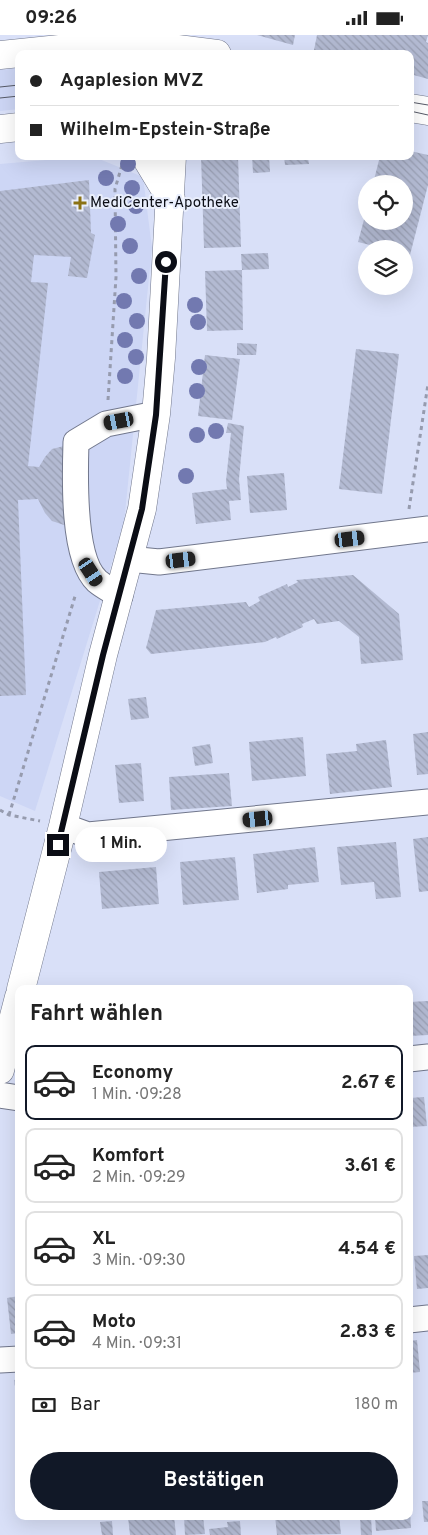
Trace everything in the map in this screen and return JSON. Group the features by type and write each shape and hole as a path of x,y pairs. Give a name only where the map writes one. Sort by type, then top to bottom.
{"main road":[{"path":"49,50 108,44 206,48"},
{"path":"108,44 129,50"},
{"path":"0,55 15,53"},
{"path":"414,109 428,111"},
{"path":"0,129 15,127"},
{"path":"137,160 171,199"},
{"path":"22,985 103,655 142,509 156,415 171,199 172,160"},
{"path":"0,1071 15,1013"}],"street":[{"path":"120,596 96,581 86,564 78,531 75,477 76,442 106,424 156,415"},
{"path":"130,559 159,562 417,530"},
{"path":"62,827 88,835 428,802"},
{"path":"413,1059 428,1057"},
{"path":"0,1095 15,1097"},
{"path":"413,1320 428,1318"},
{"path":"0,1361 15,1359"}],"path":[{"path":"115,189 132,160"},
{"path":"417,530 428,384"},
{"path":"0,811 9,815 62,827"}],"shaded area":[{"path":"15,68 15,109 0,111 0,70"},
{"path":"46,160 102,160 143,177 152,248 124,523 35,811 0,796 0,164"}],"building":[{"path":"257,35 295,35 293,45"},
{"path":"317,35 428,35 426,42 428,43 428,79 414,75 414,50 314,50"},
{"path":"414,152 428,155 428,185 413,243 413,240 359,240 361,230 413,230 413,175 375,175 379,160 414,160"},
{"path":"201,160 238,160 241,247 204,248"},
{"path":"252,160 269,160 270,172 253,173"},
{"path":"284,160 308,160 309,164 285,165"},
{"path":"89,180 91,233 95,235 87,278 68,276 71,257 34,255 31,282 48,283 28,466 39,467 52,449 68,445 75,524 64,525 52,521 45,513 38,499 18,500 26,695 0,696 0,191"},
{"path":"268,253 269,269 242,270 241,254"},
{"path":"242,270 243,330 207,331 205,271"},
{"path":"237,343 257,344 256,355 237,355"},
{"path":"356,349 399,354 382,494 339,489"},
{"path":"205,355 240,359 232,420 198,416"},
{"path":"228,423 244,426 239,479 241,500 229,501 231,520 196,524 192,493 227,489 226,481 231,433 226,433"},
{"path":"284,473 287,510 250,513 247,476"},
{"path":"353,575 399,614 403,660 361,664 359,637 339,621 317,624 314,619 302,624 303,627 277,639 276,637 265,642 151,654 146,648 156,610 246,602 249,607 260,601 258,597 287,584 288,587 298,582 296,580"},
{"path":"146,697 149,718 131,720 128,699"},
{"path":"428,732 428,774 417,775 413,734"},
{"path":"303,737 306,776 252,781 249,742"},
{"path":"386,740 392,787 330,794 326,754 357,751 356,744"},
{"path":"210,744 213,763 195,766 192,747"},
{"path":"141,763 144,801 119,803 115,765"},
{"path":"229,773 232,806 171,810 169,777"},
{"path":"428,837 428,891 419,892 413,839"},
{"path":"396,842 401,897 376,899 374,882 341,885 337,847"},
{"path":"315,847 319,882 288,885 288,889 257,893 253,854"},
{"path":"235,857 239,900 183,905 180,862"},
{"path":"156,867 159,904 102,909 99,872"},
{"path":"428,1001 428,1035 413,1036 413,1002"},
{"path":"424,1097 427,1126 413,1127 413,1098"},
{"path":"428,1255 428,1288 417,1289 414,1256"},
{"path":"15,1297 15,1334 11,1334 7,1298"},
{"path":"413,1340 417,1340 420,1372 413,1373"},
{"path":"422,1501 428,1501 428,1522 424,1522"},
{"path":"128,1520 174,1520 176,1535 130,1535"},
{"path":"184,1520 203,1520 205,1534 185,1535"},
{"path":"275,1520 339,1520 341,1534 277,1535"},
{"path":"360,1520 371,1520 372,1535 361,1535"},
{"path":"375,1520 411,1520 411,1528 376,1531"},
{"path":"112,1521 113,1535 102,1535 100,1522"},
{"path":"240,1521 241,1535 210,1535 209,1529 228,1527 227,1522"}],"tram line":[{"path":"0,87 15,85"},
{"path":"0,98 15,96"},
{"path":"414,103 428,105"},
{"path":"414,112 428,115"}],"place":[{"name":"MediCenter-Apotheke","path":"80,203"}],"route":[{"path":"58,845 103,655 142,509 156,415 166,262"}]}
